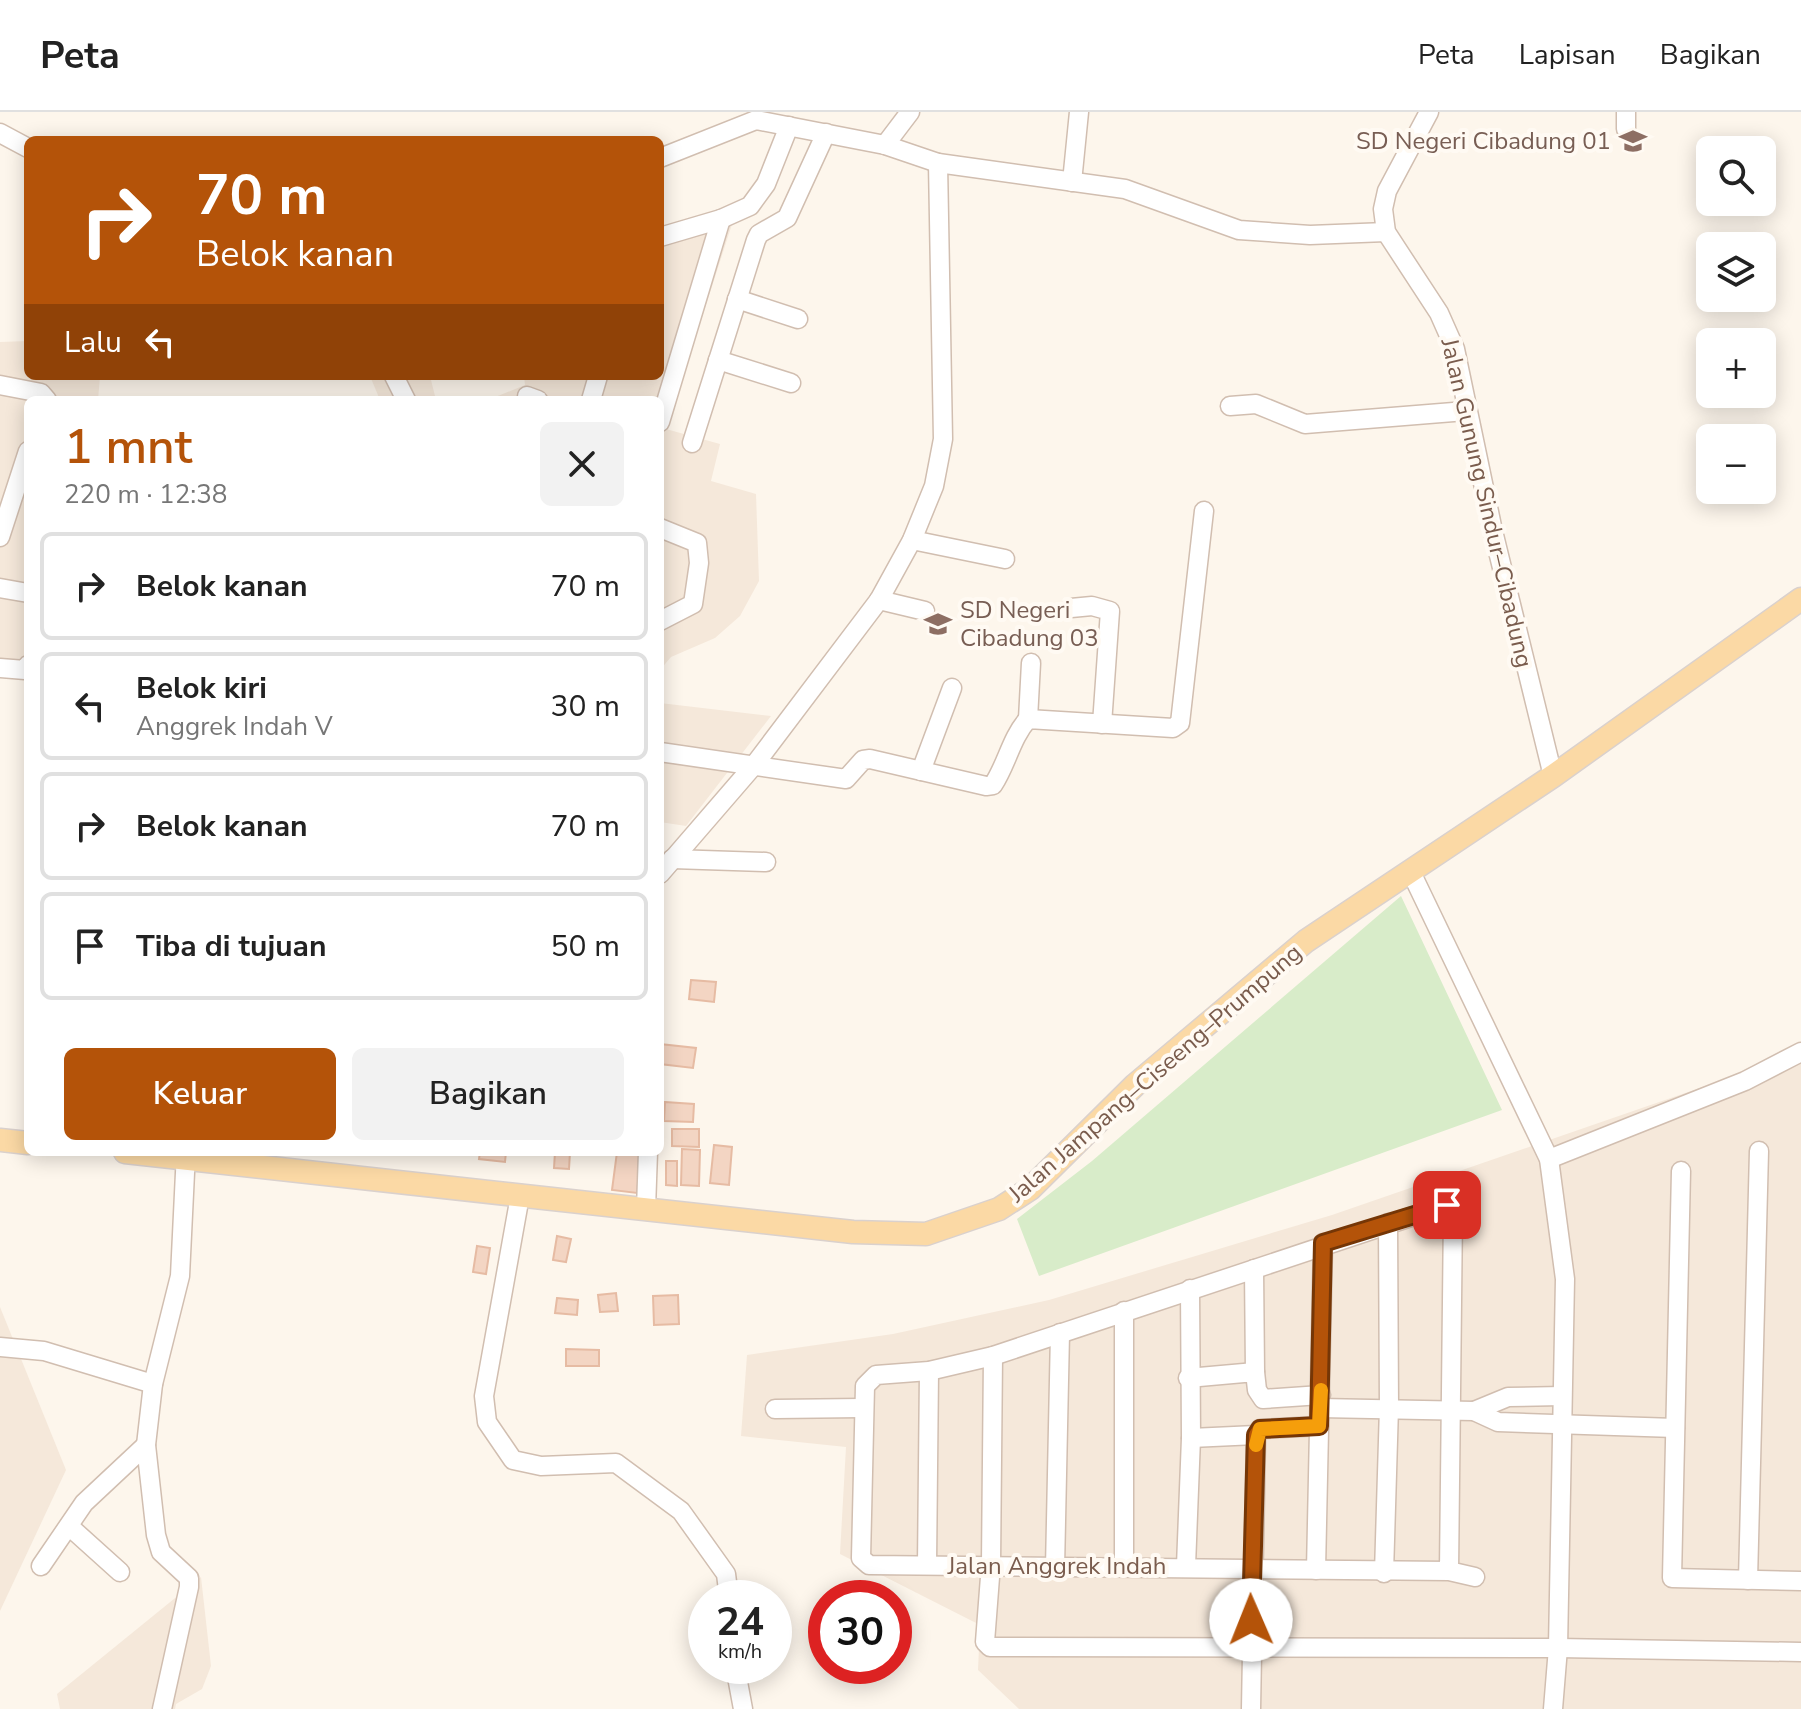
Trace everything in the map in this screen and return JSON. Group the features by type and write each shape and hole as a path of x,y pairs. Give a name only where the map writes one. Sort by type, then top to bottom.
{"main road":[{"name":"Jalan Jampang–Ciseeng–Prumpung","path":"186,1156 520,1196 892,1235 926,1234 999,1209 1030,1189 1135,1085 1306,941 1553,776 1801,599"},
{"path":"0,1140 24,1143"}],"street":[{"path":"885,145 910,112"},
{"path":"1072,182 1079,112"},
{"path":"664,156 756,120 885,145 938,163 1125,189 1239,230 1310,235 1386,232 1383,209 1387,191 1429,112"},
{"path":"664,236 721,219 750,206 766,184 789,126"},
{"path":"0,133 24,146"},
{"path":"692,443 759,234 787,218 826,133"},
{"path":"666,867 755,764 879,600 912,540 934,486 943,439 938,163"},
{"path":"664,409 721,219"},
{"name":"Jalan Gunung Sindur–Cibadung","path":"1386,232 1439,313 1455,349 1466,411 1553,776"},
{"path":"737,299 798,319"},
{"path":"718,360 791,383"},
{"path":"0,385 44,396"},
{"path":"1230,406 1256,404 1305,424 1466,411"},
{"path":"0,537 24,463"},
{"path":"1028,719 1173,728 1180,723 1204,511"},
{"path":"664,529 692,539 699,552 693,604 664,616"},
{"path":"912,540 1005,559"},
{"path":"0,588 24,592"},
{"path":"879,600 925,611"},
{"path":"1071,608 1092,606 1110,611 1102,724"},
{"path":"664,753 755,764 829,779 846,779 863,760 870,759 993,785 1028,719 1031,663"},
{"path":"0,668 24,670"},
{"path":"921,771 952,688"},
{"path":"666,867 766,862"},
{"path":"1410,870 1546,1151 1565,1279 1558,1648 1553,1709"},
{"path":"1546,1151 1745,1081 1801,1052"},
{"path":"1748,1580 1759,1151"},
{"path":"162,1709 189,1578 161,1552 156,1535 146,1445 153,1384 180,1276 178,1156"},
{"path":"646,1209 648,1156"},
{"path":"1681,1171 1672,1578 1801,1581"},
{"path":"520,1196 484,1396 487,1422 513,1460 541,1466 616,1463 681,1511 726,1574 727,1580"},
{"path":"775,1409 862,1408 865,1386 871,1377 929,1371 993,1356 1323,1243 1447,1205 1453,1212 1449,1571"},
{"path":"1384,1573 1389,1407 1388,1223"},
{"path":"1316,1570 1323,1243"},
{"path":"1254,1269 1255,1372 1257,1390 1263,1399 1320,1410 1389,1407 1474,1411 1498,1422 1675,1428"},
{"path":"1186,1566 1191,1438 1188,1378 1190,1289"},
{"path":"1124,1311 1124,1567"},
{"path":"1055,1568 1060,1333"},
{"path":"0,1347 44,1351 153,1384"},
{"path":"993,1356 991,1564 985,1634 985,1642 990,1647 1558,1648 1801,1652"},
{"path":"927,1565 929,1371"},
{"path":"1188,1378 1255,1372"},
{"path":"1474,1411 1508,1397 1562,1396"},
{"name":"Jalan Anggrek Indah","path":"862,1408 861,1551 865,1562 1055,1568 1186,1566 1384,1573 1449,1571 1475,1577"},
{"path":"1251,1709 1251,1567 1256,1435 1260,1429 1320,1410"},
{"path":"1191,1438 1256,1435"},
{"path":"41,1566 84,1503 146,1445"},
{"path":"70,1527 120,1572"},
{"path":"738,1684 743,1709"}],"shaded area":[{"path":"735,215 666,429 720,444 711,481 756,494 759,581 740,616 715,638 671,657 664,665 664,396 498,396 525,385 524,380 664,380 664,244"},
{"path":"24,341 24,380 100,380 98,396 24,396 24,673 0,673 0,342"},
{"path":"372,380 431,380 435,396 378,396"},
{"path":"664,703 771,716 686,826 664,823"},
{"path":"1801,1053 1801,1709 1019,1709 978,1670 980,1625 912,1591 912,1580 891,1580 840,1554 846,1447 741,1436 747,1355 893,1334 1049,1300 1332,1215"},
{"path":"0,1307 66,1470 0,1611"},
{"path":"201,1577 211,1666 202,1689 176,1704 175,1709 60,1709 57,1694"}],"green space":[{"path":"1401,896 1502,1110 1039,1276 1017,1219 1092,1161"}],"building":[{"path":"691,980 716,982 714,1002 689,999"},
{"path":"664,1044 696,1048 693,1068 664,1064"},
{"path":"665,1102 694,1104 693,1122 664,1121"},
{"path":"672,1129 699,1129 699,1147 672,1146"},
{"path":"714,1145 732,1147 729,1185 710,1183"},
{"path":"682,1149 700,1150 699,1186 681,1185"},
{"path":"479,1156 506,1156 505,1162 479,1159"},
{"path":"555,1156 570,1156 569,1169 554,1168"},
{"path":"616,1156 641,1156 637,1193 612,1190"},
{"path":"666,1161 677,1161 677,1186 666,1185"},
{"path":"557,1236 571,1239 566,1262 553,1260"},
{"path":"477,1246 490,1248 486,1274 473,1272"},
{"path":"616,1293 618,1311 600,1312 598,1295"},
{"path":"678,1295 679,1324 654,1325 653,1296"},
{"path":"557,1298 578,1300 577,1315 555,1313"},
{"path":"566,1349 599,1350 599,1366 566,1366"}],"slow traffic":[{"path":"1256,1445 1256,1435 1260,1429 1319,1426 1321,1390"}],"place":[{"name":"SD Negeri Cibadung 01","path":"1633,141"},
{"name":"SD Negeri Cibadung 03","path":"938,624"}],"route":[{"path":"1251,1620 1256,1435 1260,1429 1319,1426 1323,1243 1447,1205"}]}
